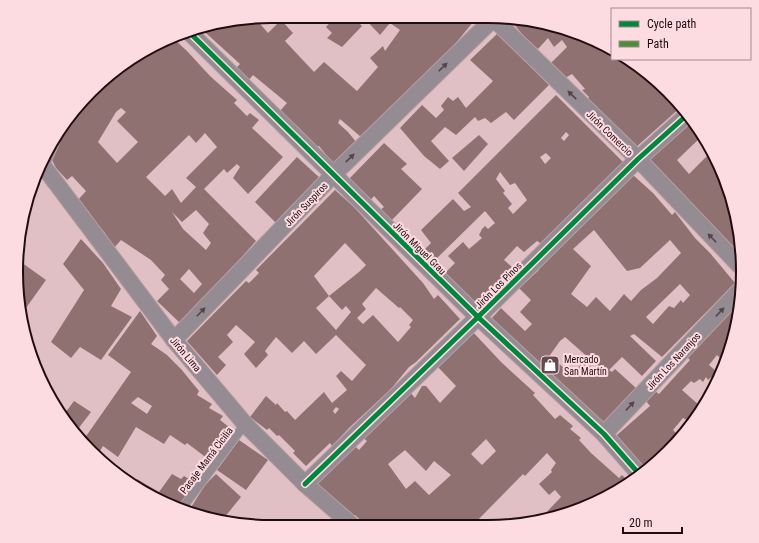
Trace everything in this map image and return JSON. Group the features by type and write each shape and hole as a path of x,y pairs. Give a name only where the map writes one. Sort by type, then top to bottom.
{"street":[{"name":"Jirón Suspiros","path":"174,340 333,175 489,23"},
{"name":"Jirón Comercio","path":"499,24 638,159 735,262"},
{"name":"Jirón Miguel Grau","path":"193,36 478,317 604,434 637,470"},
{"name":"Jirón Los Pinos","path":"305,484 478,317 638,159 683,118"},
{"name":"Jirón Lima","path":"46,169 174,340 245,424 305,484 346,520"},
{"name":"Jirón Los Naranjos","path":"604,434 735,296"}],"lane":[{"name":"Pasaje Mamá Cicilia","path":"186,505 245,424"}],"building":[{"path":"278,23 284,23 293,33 285,41 314,72 324,62 357,91 378,67 370,58 383,46 385,51 400,30 390,23 472,23 451,49 361,137 340,119 338,123 357,143 334,165 319,146 316,147 300,129 280,111 287,103 253,75 247,82 234,70 240,64 204,32 239,25 260,24 268,33"},
{"path":"330,23 359,23 362,26 342,47 327,38 332,33 326,27"},
{"path":"369,23 390,23 380,35"},
{"path":"515,25 552,31 583,42 611,56 611,60 618,60 639,74 677,111 634,149 587,100 589,97 582,90 585,89 572,74 565,78 550,64 567,47 562,40 554,47 548,38 538,49 525,38"},
{"path":"498,33 549,85 514,120 506,112 491,123 485,118 478,121 475,117 456,135 445,127 431,141 449,161 440,169 424,156 400,128 422,105 436,118 444,110 441,106 448,97 453,101 458,97 466,108 493,81 470,60"},
{"path":"177,42 210,76 237,100 234,103 247,116 250,113 259,120 252,128 283,157 248,194 233,178 240,167 237,164 227,173 224,169 204,189 256,241 180,323 157,301 169,289 161,280 165,275 151,260 121,240 114,248 103,236 105,233 87,213 89,212 78,200 86,191 72,176 67,180 56,168 52,160 56,146 65,133 74,120 96,96 120,74 133,65 147,56","holes":["121,108 126,112 117,121 138,142 117,163 98,142 116,112","205,133 217,147 186,178 196,187 181,203 172,189 165,196 146,177 189,135 196,143","196,210 209,224 203,233 211,243 206,250 183,229 172,212 182,222","189,269 202,284 194,293 180,279"]},
{"path":"556,95 624,163 543,245 537,241 524,252 517,246 504,260 512,267 475,306 443,275 455,263 448,256 463,242 469,249 482,238 479,235 485,226 488,229 495,223 485,211 430,265 421,253 431,243 421,230 453,199 464,211 471,207 458,193","holes":["566,132 569,135 564,141 561,138","546,153 551,158 545,164 540,157","500,172 510,185 515,183 527,200 513,214 508,208 512,204 503,193 505,191 496,179"]},
{"path":"688,124 698,140 677,160 689,174 707,156 717,176 728,207 735,253 649,160"},
{"path":"479,135 488,144 464,171 452,158"},
{"path":"384,143 407,164 401,169 422,189 391,221 380,210 384,207 374,196 369,202 349,179"},
{"path":"297,157 321,179 276,223 255,202"},
{"path":"633,175 653,193 672,215 675,212 695,238 710,253 735,283 662,357 634,334 630,336 656,361 642,376 622,357 609,370 612,372 615,369 636,388 609,421 603,422 598,420 491,319 501,308 525,331 532,324 520,312 531,300 519,288 539,270 537,267","holes":["594,230 627,271 640,268 670,240 681,253 657,278 641,290 631,301 624,294 610,311 596,297 587,307 571,294 591,266 573,249","680,284 690,295 683,303 681,300 674,308 669,306 653,324 646,317","565,337 599,367 595,371 584,360 572,376 550,355 560,341"]},
{"path":"335,190 354,207 423,283 434,299 438,295 460,319 409,367 391,389 332,446 330,443 306,466 293,453 295,451 279,435 277,436 269,428 267,430 250,417 266,396 276,405 277,403 285,412 287,411 295,420 324,392 332,403 347,390 336,376 341,371 352,381 366,365 336,335 316,354 304,341 292,353 276,337 265,351 268,355 256,368 244,354 255,342 236,325 227,335 233,342 218,357 226,365 217,375 187,341 246,281 249,283 259,273 256,270","holes":["345,243 366,265 329,296 314,276","376,288 399,308 400,307 413,320 409,325 411,327 398,342 373,315 363,324 357,318 366,309 362,304","329,296 342,310 346,306 351,312 336,330 316,308","336,407 339,409 335,414 333,411"]},
{"path":"81,239 103,263 121,289 111,306 132,317 101,360 80,347 71,358 51,342 84,290 63,264"},
{"path":"23,264 46,280 26,308"},
{"path":"733,308 728,336 720,358 717,355 709,365 715,370 712,376 708,380 706,377 703,382 700,379 694,383 691,381 682,390 698,404 687,420 683,418 673,430 676,433 643,466 618,441 616,438 617,435 650,406 646,401 655,391 659,394 690,360 687,357"},
{"path":"140,311 157,336 151,344 167,355 181,369 199,391 197,395 212,404 209,408 223,416 220,420 234,431 212,462 187,443 185,445 170,435 164,444 136,427 118,457 103,446 100,451 86,436 131,372 108,355","holes":["138,397 152,406 147,414 131,403"]},
{"path":"472,331 501,362 535,393 533,395 555,419 560,415 573,426 570,429 581,438 579,440 591,453 619,478 622,475 625,478 612,487 583,501 546,513 561,497 555,490 549,495 539,484 552,472 551,470 556,463 547,453 525,476 523,474 478,520 360,520 355,515 353,517 316,483 354,445 359,450 367,441 362,437 410,392 415,398 422,386 426,386 440,403 456,386 437,366","holes":["486,439 496,451 482,465 471,454","405,450 426,471 434,461 451,475 429,495 415,481 406,489 388,464"]},
{"path":"74,401 91,412 79,428 66,412"},
{"path":"239,440 268,460 246,490 217,470"},
{"path":"172,474 181,479 184,476 196,483 181,503 147,487 136,480 137,479 159,492"},
{"path":"216,474 241,497 226,516 207,512 191,507 205,485"}],"cycle path":[{"path":"193,36 478,317 604,434 636,471"},
{"path":"305,484 478,317 638,159 683,118"}],"place":[{"name":"Mercado San Martín","path":"550,365"}]}
